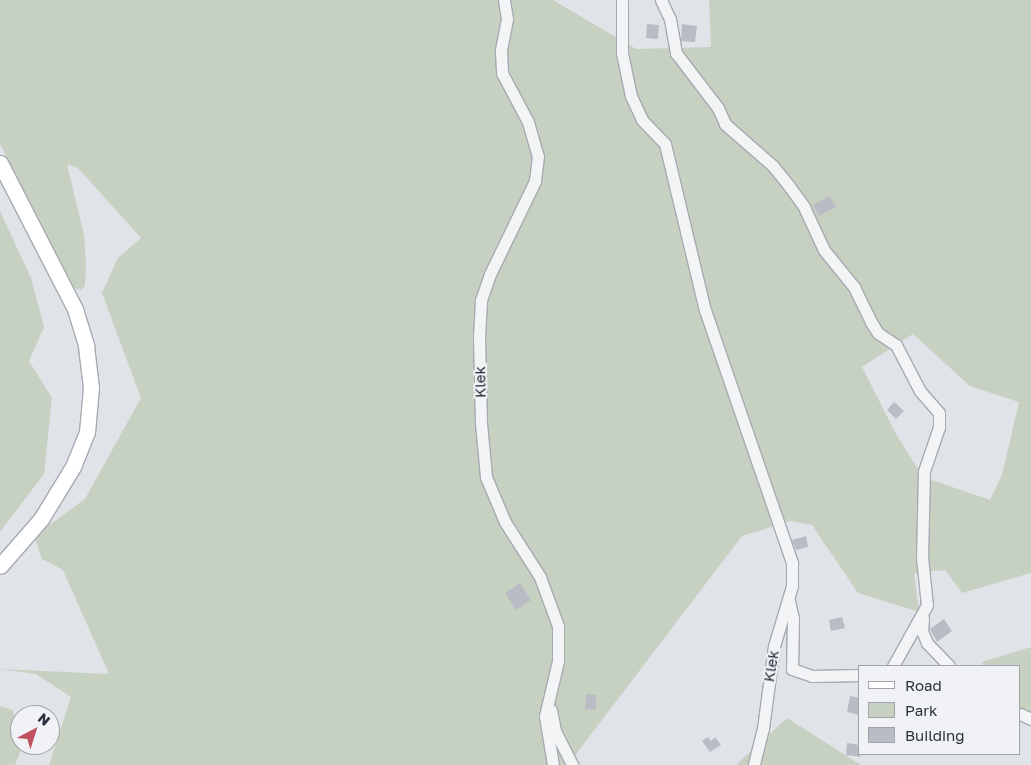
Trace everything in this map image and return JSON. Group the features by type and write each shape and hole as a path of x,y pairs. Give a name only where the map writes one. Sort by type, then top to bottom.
{"main road":[{"path":"0,163 75,309 86,346 90,388 87,432 74,465 41,519 0,566"}],"street":[{"name":"Klek","path":"504,0 507,19 501,51 502,73 528,122 538,156 535,181 490,274 481,300 480,423 486,477 505,522 540,577 558,626 558,661 550,693 545,731 553,765"},
{"name":"Klek","path":"622,0 622,52 631,96 642,120 660,137 667,150 705,310 789,552 792,574 789,600 774,646 763,728 754,765"},
{"path":"661,0 670,19 676,52 718,108 724,124 773,166 789,186 804,207 824,250 854,287 878,333 896,345 920,391 939,413 938,427 924,472 922,549 927,605 894,665"},
{"path":"789,600 793,619 792,669 812,676 858,675"},
{"path":"923,613 922,631 927,643 948,665"},
{"path":"550,693 555,731 572,765"}],"green space":[{"path":"0,0 553,0 636,49 711,47 709,0 1031,0 1031,573 962,593 945,570 914,573 919,612 858,593 812,525 790,521 742,536 573,758 576,765 49,765 52,755 60,755 60,731 71,697 36,674 0,669 109,674 63,570 42,559 34,536 85,499 141,398 102,293 118,258 141,238 78,168 67,164 84,235 86,265 85,286 81,290 74,288 0,144","holes":["913,334 970,386 1019,402 1002,475 990,500 923,477 896,434 862,367"]},
{"path":"0,211 31,278 44,327 29,361 52,398 44,474 0,532"},
{"path":"1031,647 1031,715 1021,709 1021,665 983,665 982,662"},
{"path":"0,706 10,709 10,755 19,755 15,765 0,765"},
{"path":"787,718 861,765 736,765"}],"building":[{"path":"647,24 659,25 658,39 646,38"},
{"path":"682,24 697,26 695,42 681,41"},
{"path":"829,196 836,207 819,216 813,205"},
{"path":"894,402 904,411 896,419 887,410"},
{"path":"806,536 808,547 796,550 792,540"},
{"path":"520,583 531,600 516,610 505,593"},
{"path":"842,617 845,628 831,631 829,620"},
{"path":"944,619 952,631 937,642 930,629"},
{"path":"586,694 596,695 596,710 585,709"},
{"path":"850,696 858,698 858,715 847,712"},
{"path":"708,737 711,741 715,737 721,745 710,752 702,741"},
{"path":"847,743 858,745 858,755 860,757 846,755"}]}
